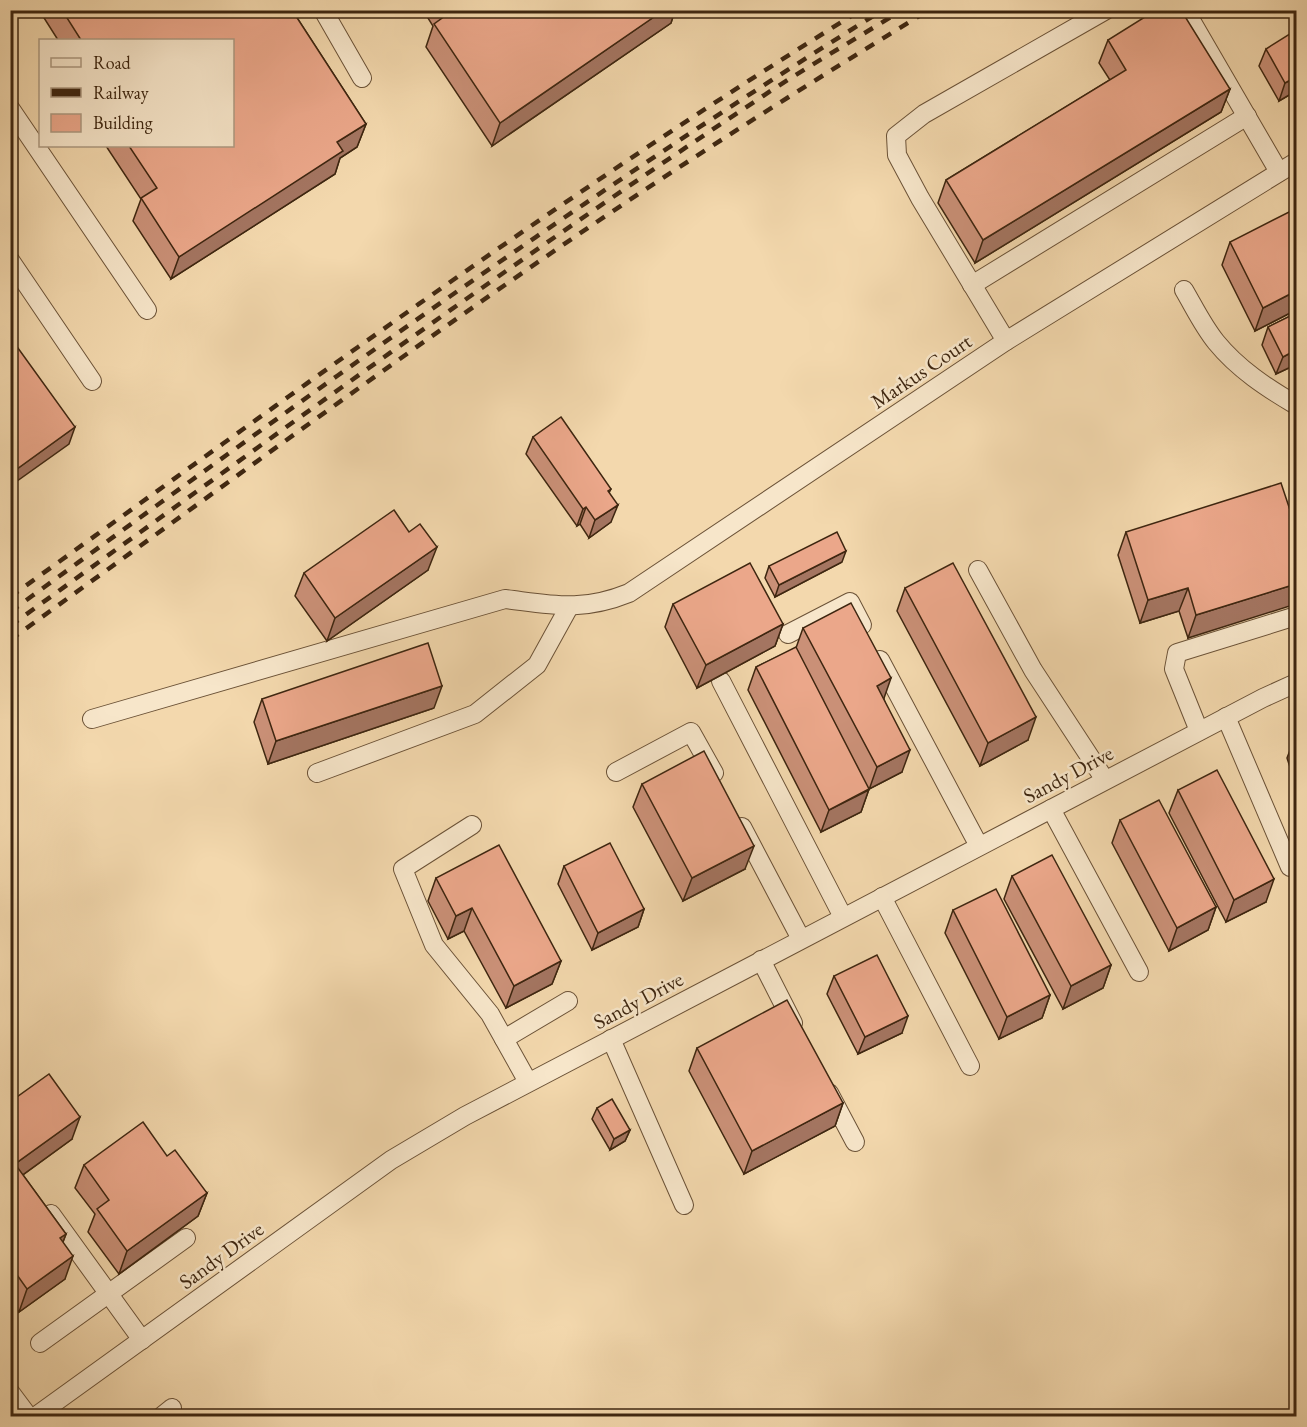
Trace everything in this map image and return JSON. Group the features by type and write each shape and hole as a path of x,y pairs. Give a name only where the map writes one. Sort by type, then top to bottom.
{"street":[{"path":"323,10 362,78"},
{"path":"1006,341 920,198 897,155 896,136 924,114 1106,10"},
{"path":"1185,10 1279,172"},
{"path":"10,108 147,310"},
{"path":"972,285 1247,116"},
{"name":"Markus Court","path":"92,719 505,599 568,607 600,603 629,593 1006,341 1296,162"},
{"path":"10,260 92,381"},
{"path":"1184,290 1215,341 1243,369 1268,389 1296,405"},
{"path":"978,570 1033,670 1105,780"},
{"path":"788,634 850,602 979,846"},
{"path":"317,773 475,714 537,665 568,607"},
{"path":"1199,731 1174,669 1177,653 1296,616"},
{"path":"721,681 843,917"},
{"name":"Sandy Drive","path":"36,1416 391,1160 465,1116 1199,731 1296,683"},
{"path":"1226,717 1290,867"},
{"path":"616,772 691,732 719,784"},
{"path":"1051,809 1139,972"},
{"path":"736,815 801,939"},
{"path":"472,825 404,869 434,945 489,1014 528,1082"},
{"path":"882,897 970,1066"},
{"path":"761,960 803,1041"},
{"path":"504,1039 568,1001"},
{"path":"611,1039 684,1205"},
{"path":"824,1082 855,1142"},
{"path":"39,1198 142,1340"},
{"path":"40,1343 186,1238"},
{"path":"10,1392 28,1416"}],"building":[{"path":"62,10 292,10 366,124 337,142 343,151 179,257 141,198 157,188 130,147 234,147 234,39 80,39"},
{"path":"447,10 664,10 500,123 434,24 449,13"},
{"path":"1156,10 1181,10 1230,89 983,240 946,180 1126,70 1108,40"},
{"path":"1296,30 1296,77 1285,83 1266,49"},
{"path":"1291,211 1296,221 1296,291 1263,308 1230,242"},
{"path":"1296,309 1296,350 1283,357 1268,327 1292,315 1291,312"},
{"path":"10,337 75,427 10,474"},
{"path":"561,417 611,489 608,491 618,505 595,520 586,507 583,509 533,437"},
{"path":"1281,483 1290,510 1296,514 1296,584 1196,615 1188,588 1148,600 1126,532"},
{"path":"394,510 409,532 420,524 437,547 335,618 304,573"},
{"path":"837,532 846,551 779,585 769,566"},
{"path":"750,563 783,624 706,665 673,604"},
{"path":"953,563 1036,717 988,743 905,588"},
{"path":"851,603 891,678 877,686 910,750 877,767 803,628"},
{"path":"428,643 442,686 276,741 262,699"},
{"path":"796,647 869,789 829,810 756,667"},
{"path":"704,751 754,846 692,878 642,784"},
{"path":"1217,770 1274,879 1234,900 1178,790"},
{"path":"1159,800 1216,907 1177,928 1120,820"},
{"path":"610,843 644,909 598,933 564,866"},
{"path":"499,845 561,961 514,986 472,908 456,916 436,878"},
{"path":"1052,855 1111,965 1071,986 1012,876"},
{"path":"996,889 1050,995 1007,1017 953,910"},
{"path":"877,955 908,1016 865,1037 834,976"},
{"path":"787,1000 843,1103 752,1151 697,1048"},
{"path":"49,1074 80,1117 15,1164 66,1234 60,1238 73,1256 27,1289 15,1272 10,1275 10,1102"},
{"path":"612,1099 630,1130 614,1139 597,1108"},
{"path":"143,1122 167,1156 175,1150 207,1193 127,1251 97,1209 109,1200 84,1165"}],"railway":[{"path":"10,597 536,222 643,150 861,10"},
{"path":"10,612 225,456 550,227 660,153 883,10"},
{"path":"10,626 572,225 780,85 902,10"},
{"path":"10,640 351,394 557,249 741,127 929,10"}]}
